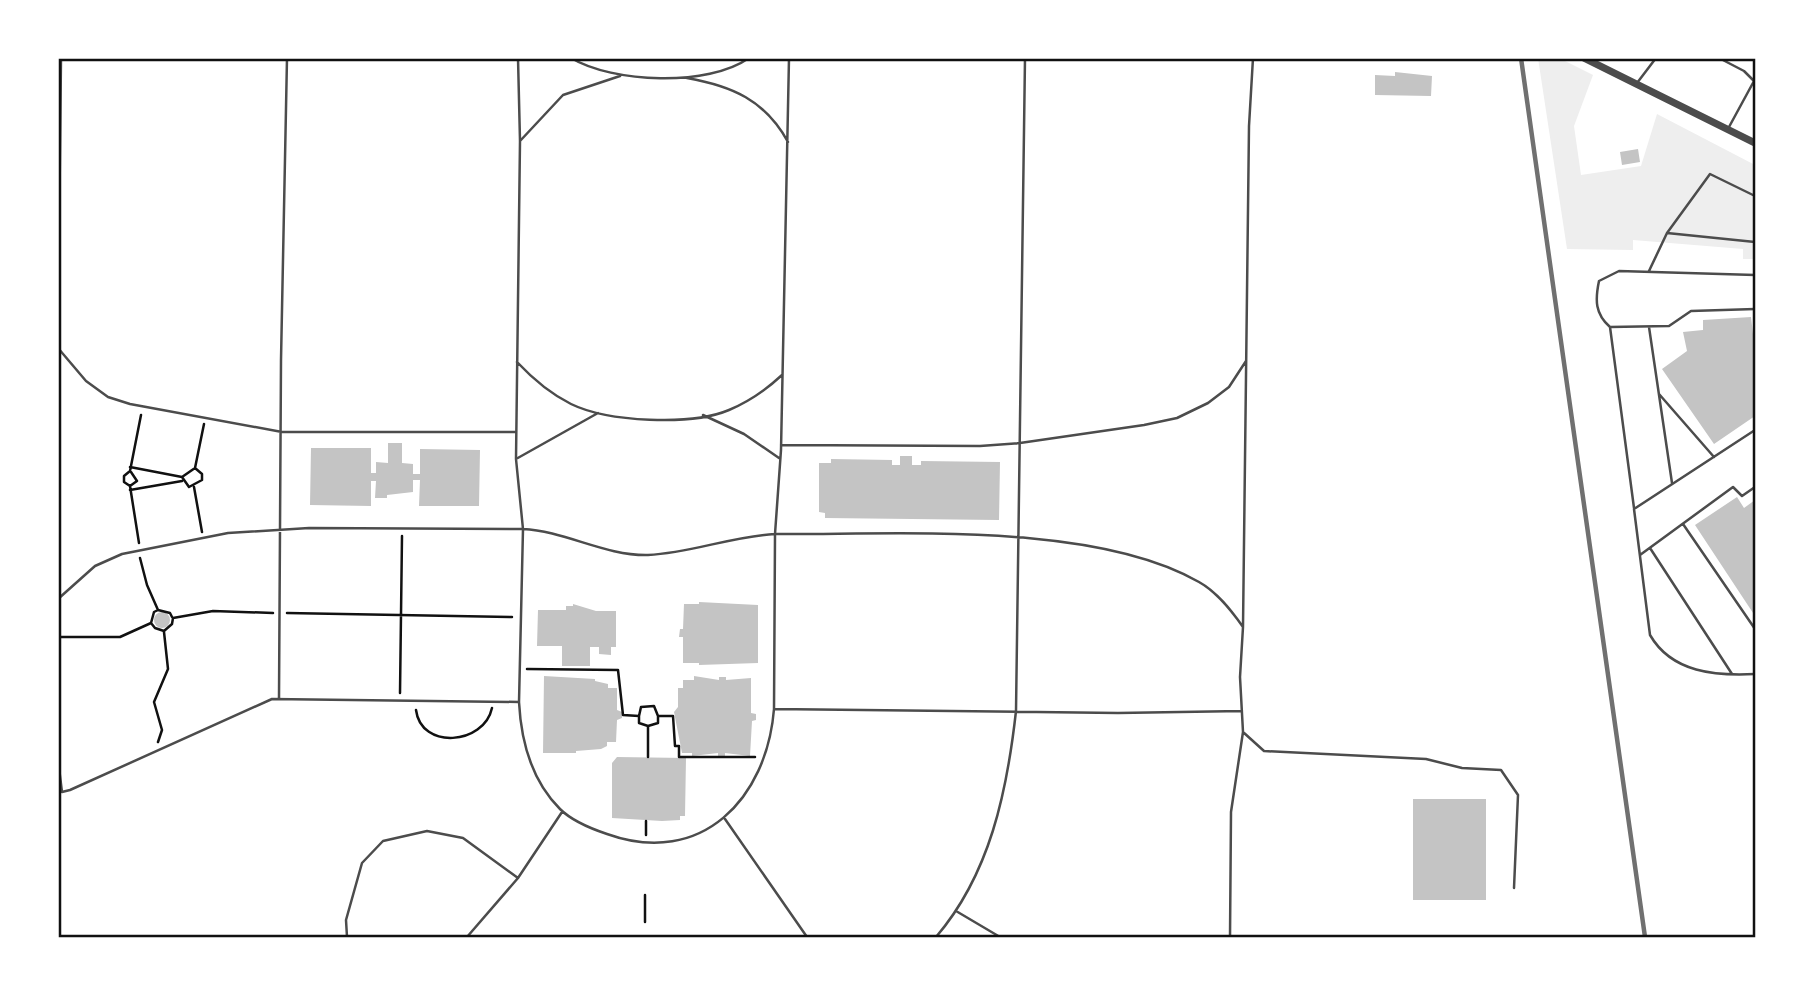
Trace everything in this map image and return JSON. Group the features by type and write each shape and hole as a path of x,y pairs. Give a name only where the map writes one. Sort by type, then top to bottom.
{"street":[{"path":"1584,58 1755,143"}],"lane":[{"path":"58,334 61,58"},
{"path":"279,698 287,58"},
{"path":"518,58 520,141 516,459 523,529 519,702 526,751 542,787 562,811 602,832 646,842 685,838 725,818 751,788 766,757 774,709 775,534 781,445 790,59"},
{"path":"571,58 605,74 683,77 722,84 750,99 777,121 789,144"},
{"path":"683,77 722,69 749,58"},
{"path":"936,937 967,895 998,820 1011,757 1016,711 1025,58"},
{"path":"1230,937 1231,812 1244,732 1240,677 1244,627 1253,58"},
{"path":"1637,83 1656,58"},
{"path":"1718,58 1744,71 1754,81 1728,129"},
{"path":"520,141 563,95 624,75"},
{"path":"1649,271 1667,233 1710,174 1755,195"},
{"path":"1667,233 1755,242"},
{"path":"1755,275 1619,271 1599,281 1596,296 1599,317 1610,327 1650,635 1657,648 1700,672 1714,676 1755,674"},
{"path":"1610,327 1669,326 1691,311 1755,309"},
{"path":"1649,327 1672,484"},
{"path":"58,348 86,381 108,397 205,419 282,432 516,432"},
{"path":"781,445 1020,443 1177,418 1208,403 1229,387 1247,360"},
{"path":"516,361 532,377 572,404 610,417 654,419 727,411 768,388 782,375"},
{"path":"1659,394 1714,457"},
{"path":"516,459 598,413"},
{"path":"703,415 744,434 780,459"},
{"path":"1634,509 1755,430"},
{"path":"1640,555 1733,487 1742,496 1755,487"},
{"path":"1683,524 1755,629"},
{"path":"58,599 95,566 122,554 203,538 281,528 539,530 593,546 646,555 699,549 750,535 1020,537 1093,549 1171,568 1202,584 1229,607 1244,627"},
{"path":"1650,548 1733,675"},
{"path":"58,760 62,792 279,698 519,702"},
{"path":"774,709 1242,711"},
{"path":"1244,732 1264,751 1426,759 1462,768 1501,770 1518,795 1514,888"},
{"path":"467,937 518,878 562,811"},
{"path":"725,818 807,937"},
{"path":"347,937 345,920 362,863 383,841 427,831 463,838 518,878"},
{"path":"956,911 1000,937"}],"path":[{"path":"139,543 130,488 124,482 124,476 130,469 143,407"},
{"path":"130,488 182,479 195,468 205,419"},
{"path":"130,469 182,479 189,487 194,487 202,480 202,474 195,468"},
{"path":"130,469 137,477 137,481 130,488"},
{"path":"194,487 203,538"},
{"path":"400,700 402,528"},
{"path":"140,558 147,585 158,610"},
{"path":"158,610 170,613 173,618 172,624 164,631"},
{"path":"151,624 154,612 158,610"},
{"path":"173,618 213,611 272,613"},
{"path":"287,613 522,617"},
{"path":"58,637 120,636 151,624 164,631"},
{"path":"157,752 162,730 154,702 169,669 164,631"},
{"path":"520,668 618,670 622,715 639,716"},
{"path":"415,701 417,718 428,729 446,738 462,738 480,731 489,719 493,702"},
{"path":"641,706 654,706 658,723 648,726 639,723 639,716 641,706"},
{"path":"658,716 673,716 675,746 680,746 679,757 766,757"},
{"path":"648,726 648,757"},
{"path":"646,821 646,835"},
{"path":"645,895 645,922"}],"shaded area":[{"path":"1538,58 1559,58 1593,75 1574,126 1581,175 1641,166 1657,114 1755,165 1755,259 1743,259 1743,249 1633,240 1633,250 1567,249"}],"building":[{"path":"1395,72 1432,76 1431,96 1375,95 1375,75 1395,76"},
{"path":"1638,149 1640,162 1622,165 1620,152"},
{"path":"1751,317 1755,351 1755,416 1714,444 1662,369 1687,351 1683,332 1703,330 1703,320"},
{"path":"388,443 402,443 402,463 413,464 413,474 420,474 420,449 480,450 479,506 419,506 420,480 413,480 413,492 387,495 387,498 375,498 376,481 371,481 371,506 310,505 311,448 371,448 371,473 376,473 376,462 388,463"},
{"path":"900,456 912,456 912,465 921,465 921,461 1000,462 999,520 825,518 825,513 819,512 819,463 831,463 831,459 892,460 892,465 900,465"},
{"path":"1737,497 1744,508 1755,500 1755,616 1695,525"},
{"path":"699,602 758,605 758,663 683,663 683,637 679,637 680,629 683,629 684,604"},
{"path":"573,604 596,611 616,611 616,647 611,647 611,655 599,654 599,647 590,647 590,666 562,666 562,646 537,646 538,610 566,610 566,606"},
{"path":"162,612 168,614 168,626 162,628 156,626 154,620 156,614"},
{"path":"544,676 595,679 608,684 608,688 617,688 617,710 622,712 622,718 617,720 616,742 607,742 607,746 601,749 576,753 543,753"},
{"path":"694,676 719,680 719,677 726,677 726,680 751,678 751,713 756,714 756,720 752,721 750,756 725,753 725,756 718,756 718,753 692,756 692,753 682,753 674,712 678,707 678,688 683,688 683,680 694,680"},
{"path":"617,757 686,758 685,816 680,816 680,820 662,821 612,818 612,763"},
{"path":"1413,799 1486,799 1486,900 1413,900"}],"railway":[{"path":"1521,58 1645,937"}]}
